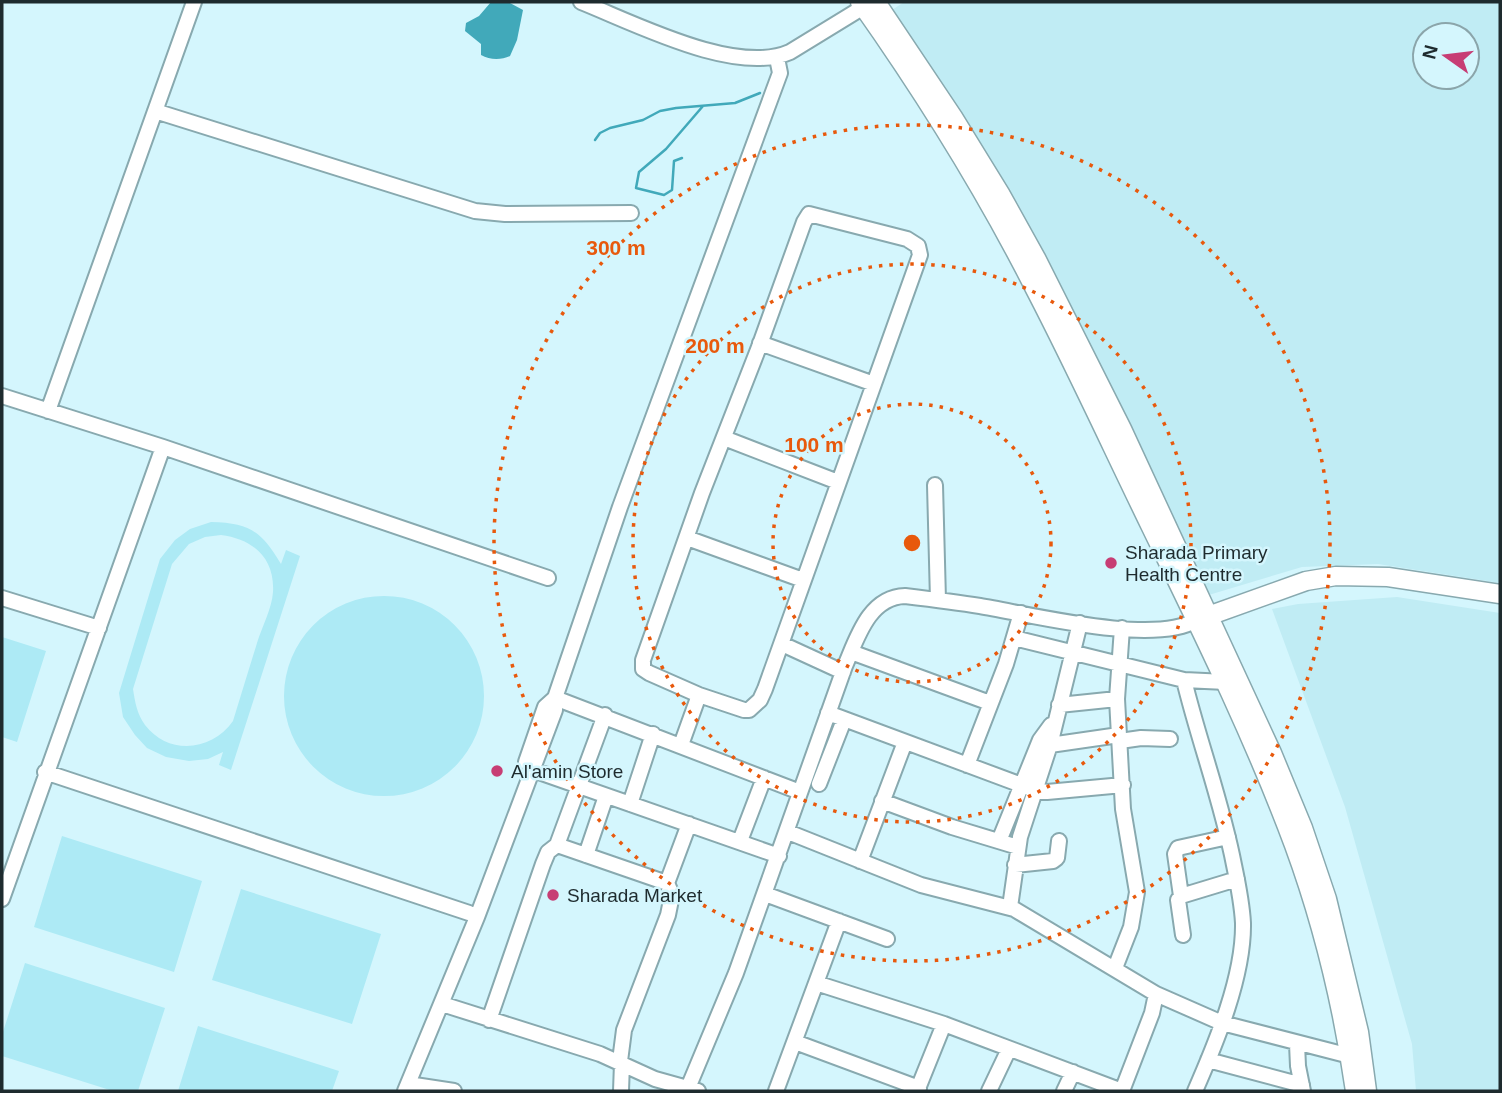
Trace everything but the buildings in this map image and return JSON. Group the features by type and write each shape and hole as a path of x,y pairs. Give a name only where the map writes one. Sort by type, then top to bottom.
{"main road":[{"path":"873,9 1018,257 1285,783 1315,861 1345,968 1359,1032 1367,1091"},
{"path":"1202,617 1306,581 1336,576 1388,577 1500,593"},
{"path":"1202,617 1226,682 1286,823 1303,873 1332,972 1355,1091"}],"street":[{"path":"48,411 194,2"},
{"path":"582,2 682,42 779,65"},
{"path":"403,1089 442,1004 555,710 555,698 624,495 779,65 820,35 873,9"},
{"path":"155,111 475,211 505,214 631,213"},
{"path":"807,214 907,239 918,246 920,256 874,384 760,700 752,708 744,710 699,695 649,673 643,665 644,655 807,214"},
{"path":"760,344 874,384"},
{"path":"2,396 163,447 548,578"},
{"path":"724,438 838,482"},
{"path":"2,899 45,772 163,447"},
{"path":"935,485 938,600"},
{"path":"687,538 803,580"},
{"path":"442,1004 575,1045 621,1062 655,1079 693,1090 788,832 843,672 867,621 882,602 889,598 905,596 1080,623 1156,631 1182,626 1202,617"},
{"path":"2,598 99,628"},
{"path":"967,765 1021,613"},
{"path":"1010,907 1018,847 1050,745 1080,623"},
{"path":"1115,968 1131,927 1137,892 1126,834 1119,738 1117,699 1122,628"},
{"path":"1014,638 1184,680 1226,682"},
{"path":"782,644 843,672"},
{"path":"851,652 990,703"},
{"path":"1184,680 1228,836 1243,923 1237,967 1222,1023 1195,1091"},
{"path":"681,745 699,695"},
{"path":"555,698 800,792"},
{"path":"403,1089 545,707 555,698"},
{"path":"999,841 1040,740 1057,712 1117,699"},
{"path":"828,713 1035,790 1047,792 1123,785"},
{"path":"489,1020 543,864 548,852 557,845 605,715"},
{"path":"819,784 844,720"},
{"path":"630,804 653,734"},
{"path":"1050,745 1119,738 1170,739"},
{"path":"859,861 905,742"},
{"path":"533,769 779,856"},
{"path":"45,772 468,913"},
{"path":"740,841 764,778"},
{"path":"586,855 606,796"},
{"path":"882,801 952,827 1018,847"},
{"path":"621,1091 624,1030 668,915 672,895 667,883 689,824"},
{"path":"788,832 921,885 1010,907 1156,994 1222,1023 1350,1056"},
{"path":"1183,935 1175,854 1178,848 1228,836"},
{"path":"1015,865 1053,861 1057,858 1059,841"},
{"path":"557,845 667,883"},
{"path":"1181,896 1237,880"},
{"path":"765,894 887,939"},
{"path":"776,1091 839,921"},
{"path":"816,983 944,1024 1122,1091 1152,1013 1156,994"},
{"path":"795,1042 918,1089 944,1024"},
{"path":"1208,1060 1303,1088 1297,1044"},
{"path":"989,1091 1009,1049"},
{"path":"1064,1091 1073,1072"},
{"path":"403,1089 453,1091"}],"shaded area":[{"path":"491,2 510,3 523,10 517,40 510,56 503,58 492,59 481,55 481,44 465,31 466,23 479,16"},
{"path":"904,2 1500,2 1500,583 1378,564 1302,567 1202,597 886,14"},
{"path":"211,522 236,524 260,536 281,564 286,550 300,556 231,770 219,765 223,752 208,759 189,761 166,757 147,748 123,717 119,693 160,559 175,540 190,529","holes":["205,537 232,537 252,546 266,560 273,580 271,604 233,721 214,739 202,744 190,746 166,742 145,725 138,712 133,689 172,564 189,544"]},
{"path":"384,596 422,604 455,625 476,658 484,696 476,734 455,767 422,788 384,796 346,788 313,767 292,734 284,696 292,658 313,625 346,604"},
{"path":"1397,597 1500,613 1500,1091 1416,1091 1412,1044 1345,807 1272,609 1298,604"},
{"path":"2,637 46,651 17,742 2,737"},
{"path":"62,836 202,881 174,972 34,927"},
{"path":"241,889 381,934 352,1024 212,980"},
{"path":"25,963 165,1008 138,1091 113,1091 2,1056 2,1035"},
{"path":"198,1026 339,1071 332,1091 178,1091"}],"waterway":[{"path":"595,140 600,133 610,128 643,120 660,111 735,103 760,93"},
{"path":"682,158 674,161 672,190 664,195 636,188 639,172 666,149 703,106"}],"place":[{"name":"Sharada Primary Health Centre","path":"1111,563"},
{"name":"Al'amin Store","path":"497,771"},
{"name":"Sharada Market","path":"553,895"}]}
